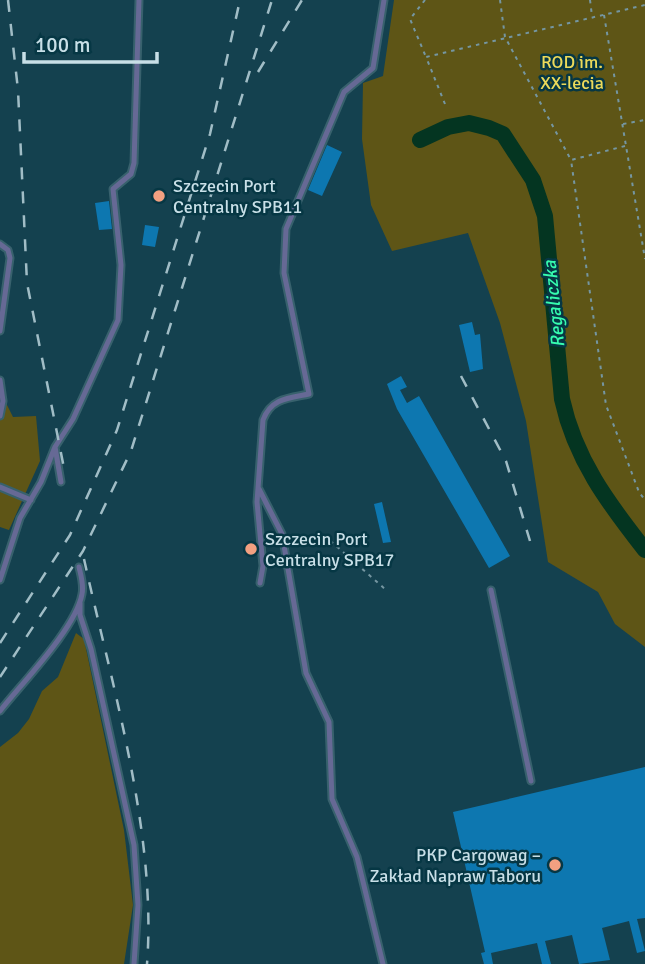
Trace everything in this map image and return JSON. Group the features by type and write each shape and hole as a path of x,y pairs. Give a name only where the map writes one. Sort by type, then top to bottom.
{"lane":[{"path":"0,580 9,560 17,526 41,482 55,447 73,419 118,320 121,265 113,189 128,177 134,163 139,0"},
{"path":"260,583 263,566 258,529 257,487 260,442 266,411 277,401 309,394 285,282 286,229 344,92 373,68 384,0"},
{"path":"0,244 8,250 10,258 0,331"},
{"path":"0,380 3,401 0,416"},
{"path":"55,447 61,482"},
{"path":"0,487 31,500"},
{"path":"257,487 279,521 306,673 322,702 330,727 332,799 357,857 383,964"},
{"path":"79,567 83,586 80,615 91,649 134,845 138,905 134,964"},
{"path":"491,590 531,781"},
{"path":"0,711 44,657 80,603"}],"path":[{"path":"425,0 410,19 445,104"},
{"path":"500,0 505,37 571,160 606,405 639,492 645,500"},
{"path":"590,0 592,17"},
{"path":"426,57 645,5"},
{"path":"604,15 645,259"},
{"path":"622,124 645,120"},
{"path":"571,160 625,146"},
{"path":"285,545 326,537 385,589"}],"green space":[{"name":"ROD im. XX-lecia","path":"394,0 645,0 645,647 615,624 598,592 548,562 526,421 500,323 468,233 392,251 371,205 362,139 363,83 383,76"},
{"path":"0,391 13,417 36,416 40,461 9,530 0,527"},
{"path":"76,633 84,639 124,830 133,905 124,964 0,964 0,747 18,733 29,719 42,691 58,677"}],"building":[{"path":"327,145 342,152 322,196 308,190"},
{"path":"109,201 112,229 99,230 95,203"},
{"path":"145,225 159,227 155,247 142,245"},
{"path":"472,322 475,335 480,334 483,369 470,372 459,325"},
{"path":"401,376 407,387 400,390 407,403 419,396 510,556 489,568 397,409 387,384"},
{"path":"382,502 391,542 383,543 374,504"},
{"name":"PKP Cargowag – Zakład Napraw Taboru","path":"645,767 645,918 637,919 645,951 637,953 629,921 602,928 610,960 579,964 572,935 545,941 551,964 542,964 537,943 491,953 493,964 484,964 481,953 485,952 453,812"}],"waterway":[{"name":"Regaliczka","path":"420,140 448,127 469,123 489,128 503,134 533,180 545,216 562,399 568,421 594,479 645,550"}],"railway":[{"path":"8,0 18,90 27,283 65,473"},
{"path":"0,643 70,535 117,430 210,134 240,0"},
{"path":"0,677 83,551 131,451 272,0"},
{"path":"258,72 302,0"},
{"path":"461,376 506,461 530,541"},
{"path":"84,559 119,709 139,812 148,914 147,964"}],"place":[{"name":"Szczecin Port Centralny SPB11","path":"159,196"},
{"name":"Szczecin Port Centralny SPB17","path":"251,549"},
{"name":"PKP Cargowag – Zakład Napraw Taboru","path":"555,865"}]}
